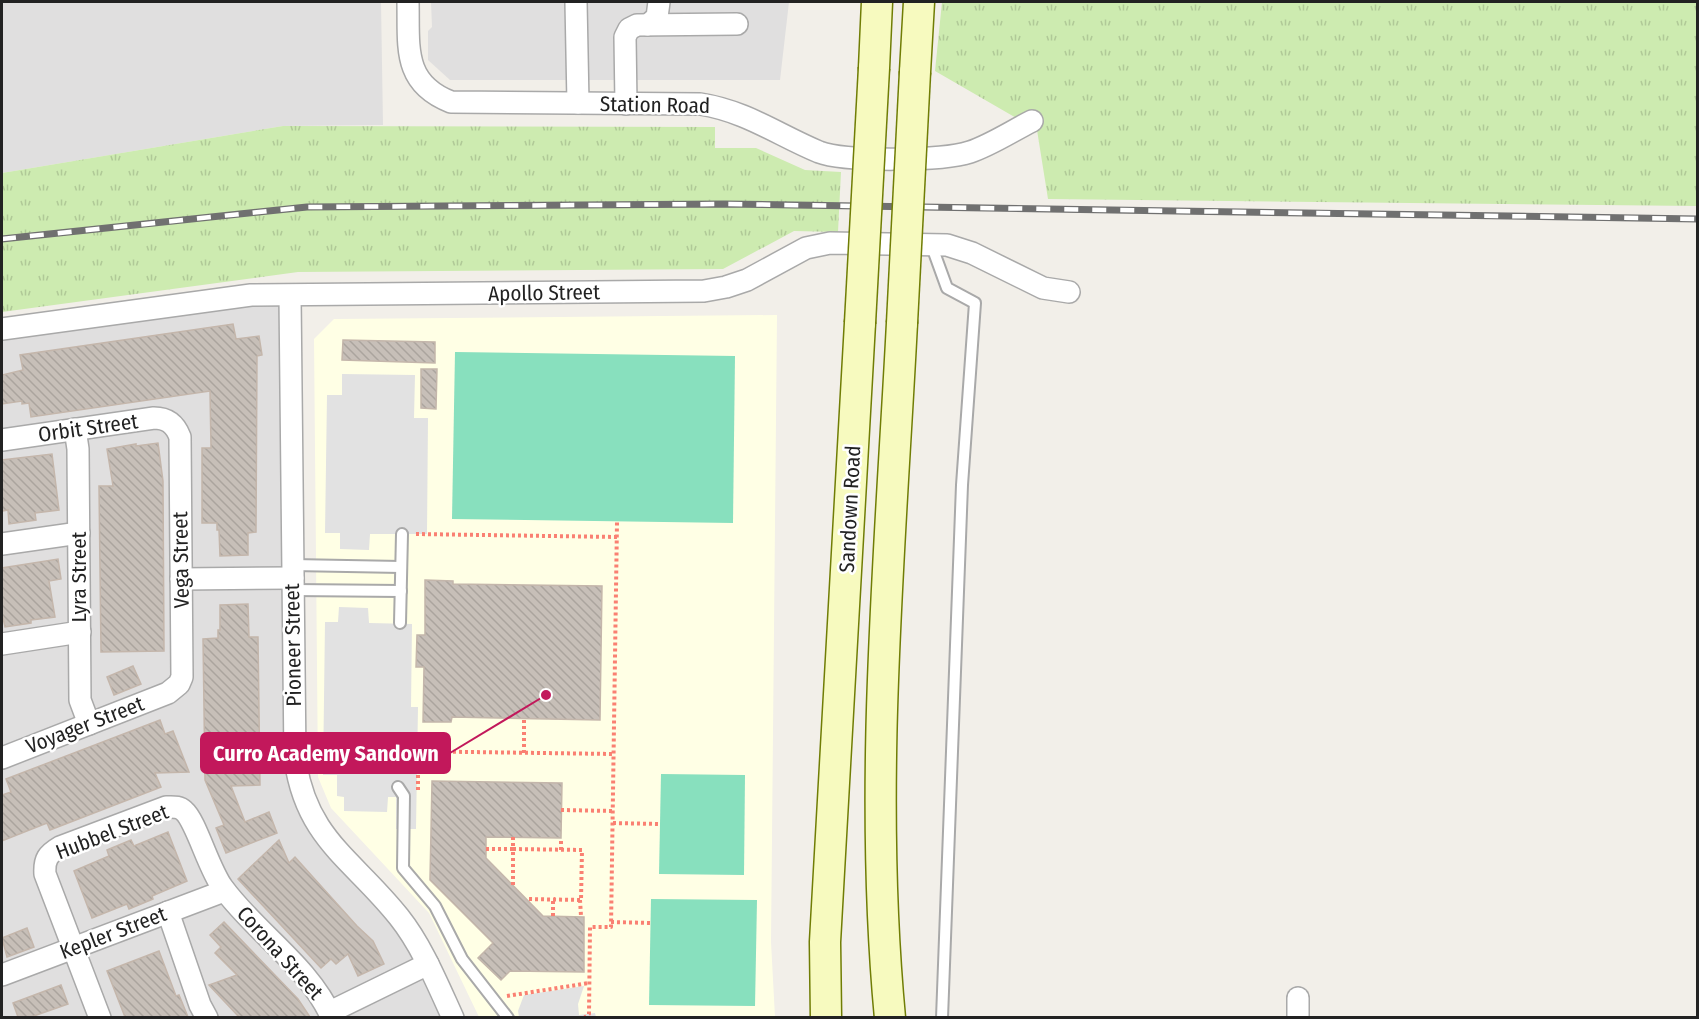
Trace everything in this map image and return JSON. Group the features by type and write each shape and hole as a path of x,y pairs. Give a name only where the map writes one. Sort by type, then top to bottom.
{"main road":[{"name":"Sandown Road","path":"826,1017 825,942 877,2"},
{"name":"Sandown Road","path":"890,1017 882,921 880,805 882,712 919,2"}],"street":[{"name":"Station Road","path":"408,2 409,56 413,70 429,91 451,102 700,104 722,107 753,118 819,151 834,156 893,159 951,158 972,152 1032,121"},
{"path":"576,2 578,103"},
{"path":"648,25 657,17 659,2"},
{"path":"626,104 625,37 632,27 737,24"},
{"name":"Apollo Street","path":"2,329 251,295 704,291 747,280 806,248 830,243 947,245 972,253 1043,288 1069,292"},
{"name":"Pioneer Street","path":"290,296 295,759 303,797 324,835 399,917 428,964 453,1017"},
{"name":"Orbit Street","path":"2,440 154,418 167,420 172,424"},
{"name":"Vega Street","path":"168,693 180,684 182,677 180,437 172,424"},
{"name":"Lyra Street","path":"75,429 78,449 80,700 89,724"},
{"path":"2,544 79,533"},
{"path":"181,579 293,578"},
{"path":"2,644 80,632"},
{"name":"Voyager Street","path":"2,758 168,693"},
{"name":"Hubbel Street","path":"74,948 45,874 47,856 71,843 166,807 176,807 183,810 190,818 210,869 224,891"},
{"name":"Kepler Street","path":"2,975 224,891"},
{"name":"Corona Street","path":"224,891 321,995 331,1015"},
{"path":"168,912 200,1005 207,1017"},
{"path":"74,948 100,1017"},
{"path":"331,1015 428,964"}],"lane":[{"path":"931,244 947,288 975,303 962,485 942,1017"},
{"path":"400,623 402,534"},
{"path":"293,578 401,567"},
{"path":"293,578 401,591"},
{"path":"398,787 404,796 403,868 435,906 462,959 508,1017"}],"path":[{"path":"584,1017 589,1014 590,927 611,927 617,522"},
{"path":"402,534 617,537"},
{"path":"524,718 524,753"},
{"path":"399,751 614,754"},
{"path":"418,752 418,797"},
{"path":"561,810 613,811"},
{"path":"613,823 660,824"},
{"path":"513,837 513,885"},
{"path":"561,838 561,850"},
{"path":"486,849 582,850"},
{"path":"513,849 582,850"},
{"path":"581,916 582,850"},
{"path":"526,899 581,900"},
{"path":"553,916 553,899 581,900"},
{"path":"611,922 651,923"},
{"path":"493,998 589,983"}],"shaded area":[{"path":"2,2 381,2 383,125 283,126 2,173"},
{"path":"431,2 789,2 780,80 450,80 428,60 428,31 432,27"},
{"path":"289,296 295,775 397,918 451,1017 2,1017 2,331"},
{"path":"777,315 771,942 775,1017 479,1017 429,913 331,808 318,777 314,339 334,319"},
{"path":"342,374 415,375 414,418 428,418 427,534 370,534 369,550 340,549 340,533 325,533 327,395 342,395"},
{"path":"339,607 368,608 369,623 412,624 411,707 418,707 416,829 396,829 396,797 388,797 387,812 344,811 344,797 337,796 337,775 323,775 325,622 338,622"},
{"path":"584,986 578,1004 579,1015 595,1013 596,1017 519,1017 518,1011 524,995"}],"green space":[{"path":"942,2 1697,2 1697,206 1048,199 1037,130 935,71"},
{"path":"283,126 715,127 715,148 756,148 805,170 841,172 838,232 794,231 723,269 298,272 2,312 2,173"},
{"path":"455,352 735,356 733,523 452,519"},
{"path":"661,774 745,775 744,875 659,874"},
{"path":"651,899 757,900 755,1006 649,1005"}],"building":[{"path":"233,324 236,339 259,336 262,355 257,356 256,532 248,533 248,555 220,556 217,523 202,523 202,448 211,448 210,391 31,417 29,403 22,404 22,401 2,404 2,375 23,370 20,355"},
{"path":"343,340 435,342 435,363 342,360"},
{"path":"421,369 437,369 436,409 421,408"},
{"path":"158,443 163,481 164,651 101,652 99,486 113,486 107,449"},
{"path":"52,454 59,510 35,513 36,520 9,524 8,510 2,511 2,460"},
{"path":"58,559 61,579 49,581 55,617 5,627 2,614 2,568"},
{"path":"425,580 453,581 453,584 602,586 600,720 452,717 451,722 423,722 424,667 416,667 417,635 425,635"},
{"path":"248,604 249,637 258,637 260,785 231,786 245,822 269,812 277,833 226,853 216,828 224,825 205,780 203,639 218,638 220,605"},
{"path":"133,666 141,684 114,695 107,677"},
{"path":"160,720 165,734 173,731 189,772 155,773 161,787 50,830 47,823 2,841 2,795 11,792 6,779"},
{"path":"432,781 562,783 561,838 486,837 486,858 543,916 584,917 584,972 510,971 501,980 478,958 493,943 430,880"},
{"path":"168,832 187,881 129,909 127,904 92,918 74,871 109,856 107,850 131,840 134,846"},
{"path":"279,840 289,863 295,857 373,941 384,964 358,976 348,954 336,964 331,959 321,968 238,879"},
{"path":"224,922 298,999 310,1017 239,1017 209,985 237,975 215,953 221,947 210,935"},
{"path":"27,928 34,947 7,957 2,938"},
{"path":"159,951 176,996 179,995 188,1017 125,1017 107,971"},
{"path":"61,985 68,1004 31,1017 18,1017 13,1003"}],"railway":[{"path":"2,239 307,207 724,204 1698,219"}],"place":[{"name":"Curro Academy Sandown","path":"546,695"}]}
